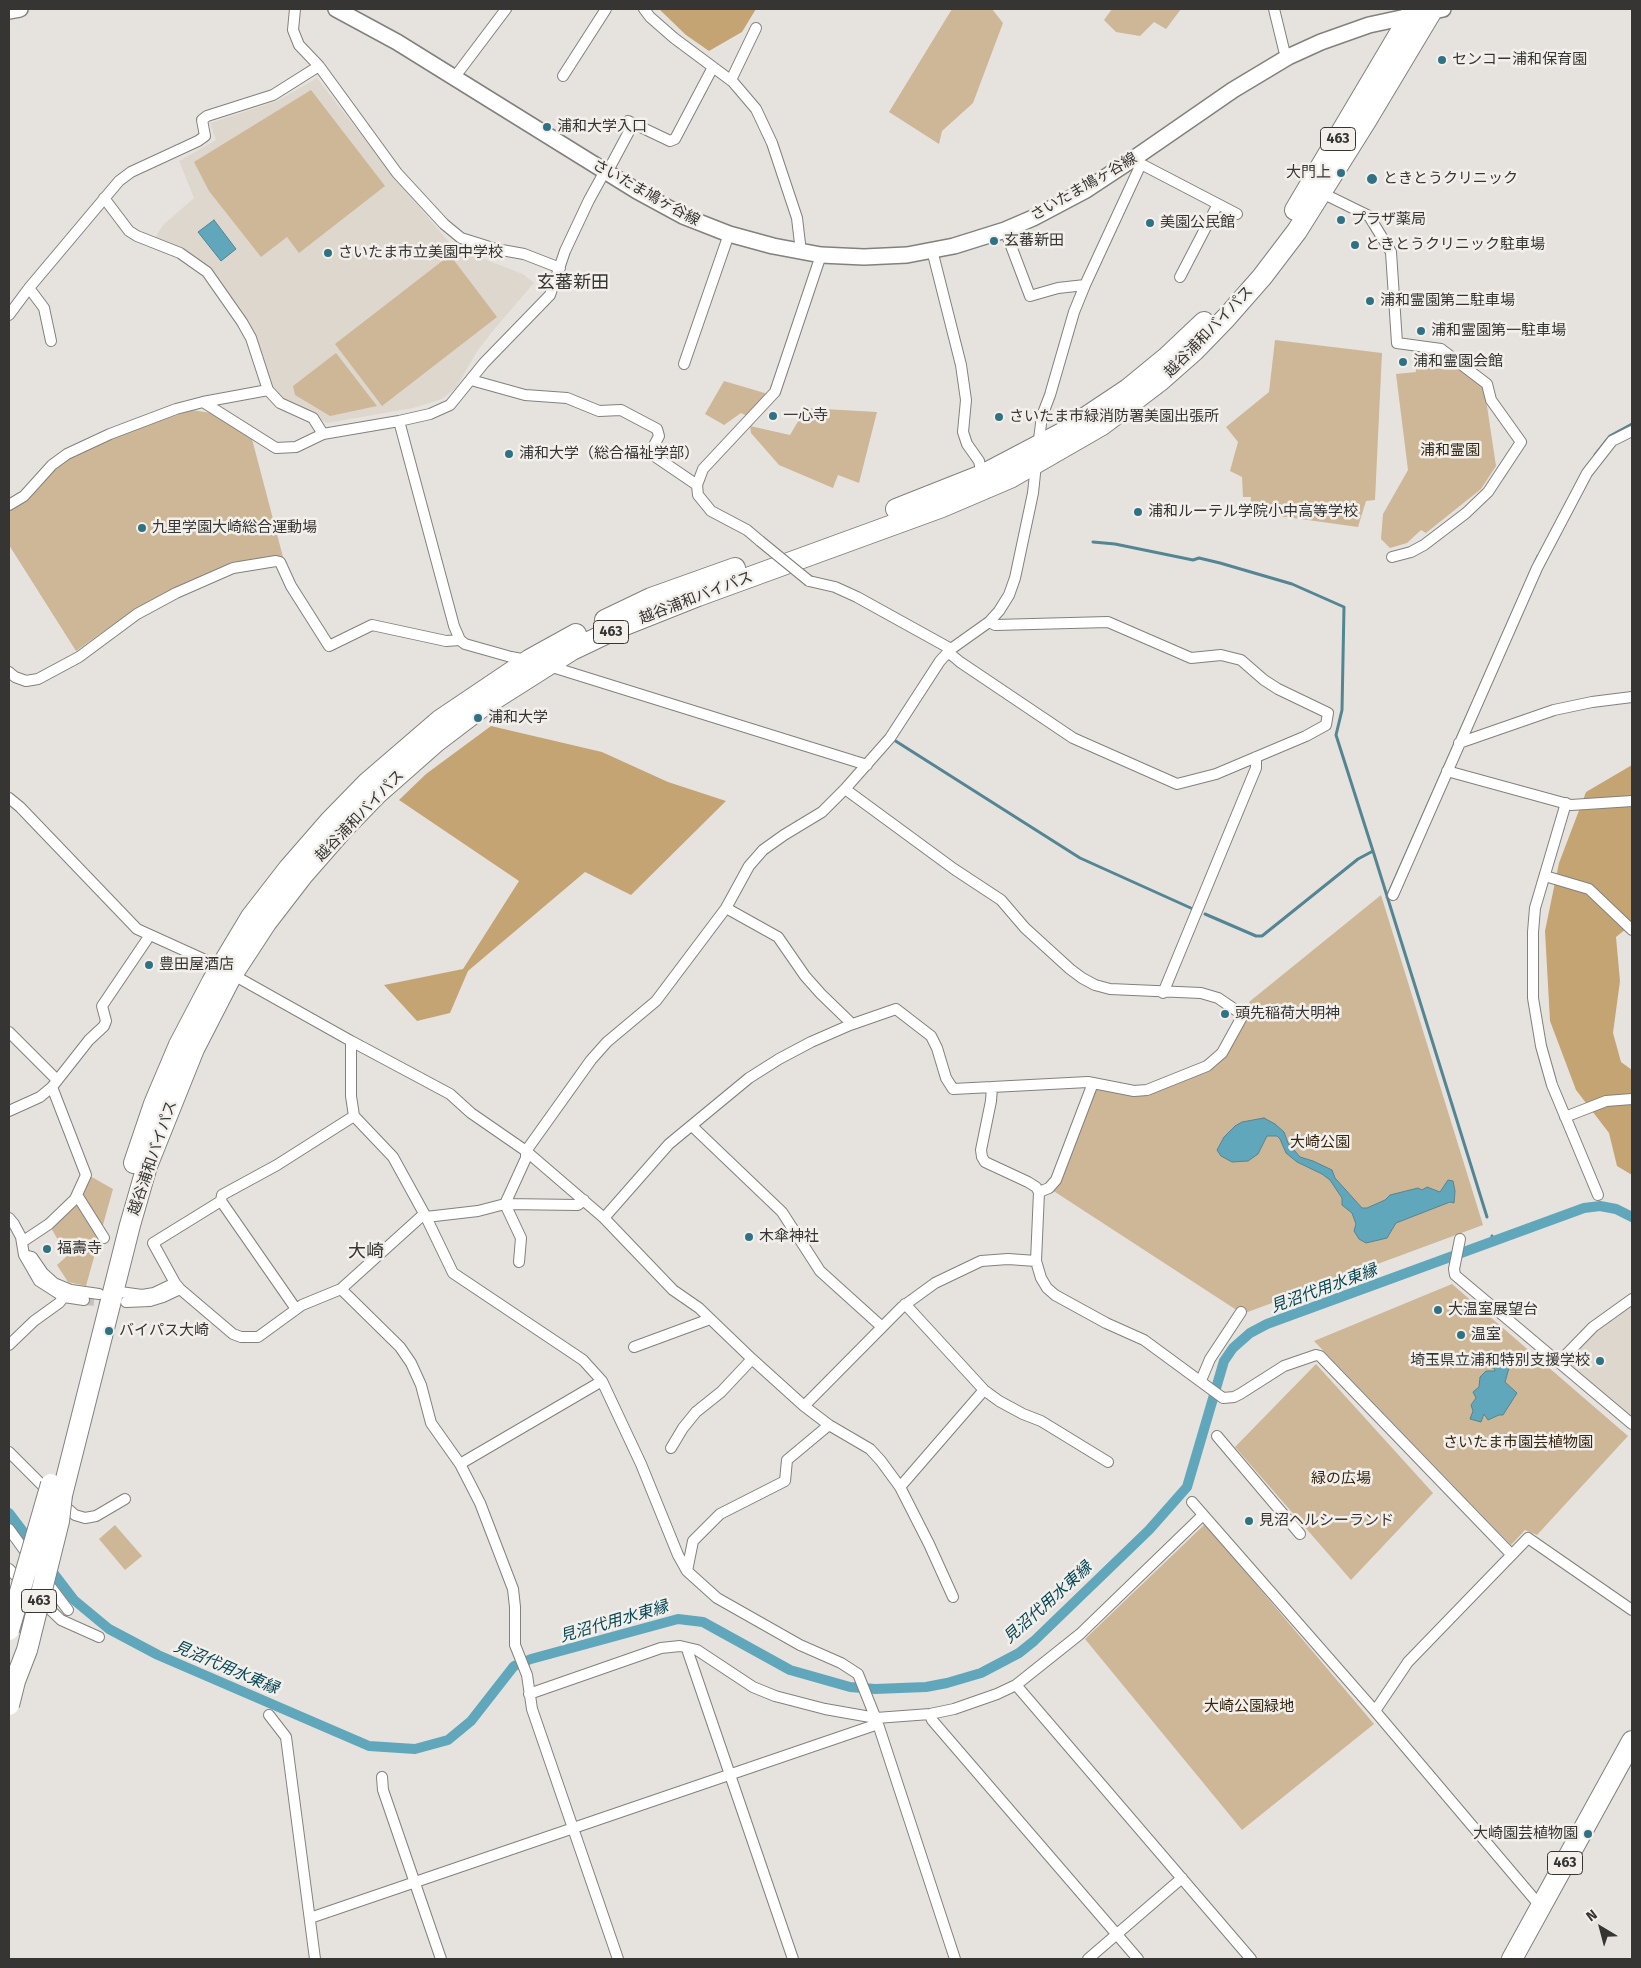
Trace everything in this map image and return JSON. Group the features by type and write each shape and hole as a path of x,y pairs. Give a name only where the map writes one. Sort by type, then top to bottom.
{"highway":[{"name":"越谷浦和バイパス","path":"56,1492 106,1297 147,1166 164,1120 226,971 251,917 289,868 329,822 368,782 440,720 529,660 559,643 651,598 1037,456 1102,424 1160,381 1194,351 1262,277 1322,192 1426,11"},
{"name":"越谷浦和バイパス","path":"226,971 345,826 377,794 436,742 467,719 572,650 620,627 806,555 942,507 1010,478 1062,433 1128,389 1174,351 1228,298 1260,259 1298,205 1426,11"},
{"name":"463","path":"9,1630 56,1492"},
{"name":"463","path":"9,1705 15,1681 27,1650 59,1521 56,1492"},
{"name":"463","path":"1512,1959 1632,1741"}],"main road":[{"path":"9,11 19,9"},
{"name":"さいたま鳩ヶ谷線","path":"336,9 390,38 637,191 683,216 729,234 801,252 821,255 886,257 954,246 1005,230 1061,204 1138,160 1233,90 1288,57 1345,32 1426,11"}],"street":[{"path":"295,9 293,30 299,45 319,66 397,173 450,228 461,238 496,249 524,254 560,268"},
{"path":"454,78 506,9"},
{"path":"563,76 606,9"},
{"path":"644,9 650,17 674,38 731,80 756,109 772,143 797,218 801,252"},
{"path":"1274,9 1284,50 1288,57"},
{"path":"731,80 756,28"},
{"path":"9,315 29,288 119,181 131,172 205,136 202,120 207,116 273,95 319,66"},
{"path":"203,402 276,448 296,447 323,434 430,414 450,405 484,363 550,296 565,251 589,200 605,171 610,167 631,122 670,141 675,139 713,67"},
{"path":"519,1262 521,1238 505,1204 526,1158 526,1151 591,1060 607,1042 656,1001 726,908 748,866 763,850 822,812 846,789 890,738 950,650 989,622 1009,595 1015,578 1033,493 1042,416 1074,312 1138,160 1237,214"},
{"path":"1322,192 1369,216 1391,252 1397,343 1441,350 1487,384 1491,400 1522,442 1488,492 1466,513 1424,545 1411,552 1392,557"},
{"path":"104,198 129,231 180,253 207,272 251,338 268,390 280,404 312,418 323,434"},
{"path":"1180,277 1218,204"},
{"path":"1005,230 1030,296 1072,285 1085,285"},
{"path":"684,364 729,234"},
{"path":"932,250 961,364 966,400 963,432 967,444 979,461 982,475"},
{"path":"821,255 775,392 703,469 697,485 698,495 711,512 747,530 809,581 834,587 856,597 950,650 960,662 1073,738 1177,784 1216,774 1306,736 1326,725 1328,713 1278,689 1264,680 1241,660 1221,655 1191,658 1108,622 995,626 989,622"},
{"path":"29,288 44,308 50,341"},
{"path":"471,380 525,395 567,398 599,411 621,410 657,429 659,436 650,453 697,485"},
{"path":"9,505 24,496 52,465 67,454 110,434 176,409 268,390"},
{"path":"399,421 454,626 460,640"},
{"path":"1393,895 1537,568 1587,473 1612,441 1632,431"},
{"path":"9,672 15,677 26,681 38,679 79,657 137,614 176,593 233,568 276,561 280,562 291,586 329,646 372,625 446,641 460,640 474,646 549,666 867,765"},
{"path":"1460,743 1554,710 1592,702 1632,697"},
{"path":"1163,993 1256,768 1256,757"},
{"path":"1447,771 1571,805 1632,801"},
{"path":"604,1218 669,1144 749,1078 779,1059 852,1024 896,1009 931,1036 937,1048 946,1078 953,1089 1093,1083 1134,1091 1147,1090 1207,1066 1222,1053 1244,1015 1218,998 1200,994 1110,989 1082,978 1025,928 1001,900 954,869 846,789"},
{"path":"10,801 137,929 226,971 450,1094 471,1113 526,1151 604,1218 673,1290 710,1318 804,1406 829,1425 870,1449 900,1487 926,1537 953,1597"},
{"path":"1566,803 1535,908 1532,998 1541,1046 1552,1085 1598,1195"},
{"path":"1545,876 1589,889 1632,930"},
{"path":"726,908 778,937 810,982 852,1024"},
{"path":"9,1111 40,1097 54,1084 89,1040 104,1026 106,1021 102,1006 150,935"},
{"path":"9,1032 54,1084 86,1175 75,1199 48,1224 22,1242"},
{"path":"351,1041 351,1096 354,1116 393,1157 425,1215 452,1273 583,1360 602,1382 640,1464 678,1555 687,1571 717,1598 800,1645 856,1671 877,1721 955,1959"},
{"path":"1039,1192 1049,1188 1056,1180 1093,1083"},
{"path":"992,1087 981,1150 982,1157 985,1162 1028,1182 1036,1187 1039,1192 1036,1262 1041,1278 1047,1288 1055,1295 1106,1323 1144,1340 1204,1382 1221,1397 1234,1397 1284,1366 1316,1355 1320,1356 1511,1554"},
{"path":"1565,1116 1606,1100 1632,1099"},
{"path":"296,1309 221,1201 222,1195 277,1165 354,1116"},
{"path":"692,1126 782,1212 820,1270 882,1327"},
{"path":"77,1195 104,1238"},
{"path":"221,1201 153,1243 177,1286 233,1334 241,1337 258,1337 296,1309 341,1289 425,1215 478,1211 505,1204 578,1205 584,1200"},
{"path":"9,1218 14,1224 22,1242 24,1255 39,1281 64,1297 142,1295 177,1286"},
{"path":"1460,1240 1454,1269 1455,1276 1632,1424"},
{"path":"24,1255 32,1257 43,1273 54,1283 71,1290 106,1297 150,1301 163,1297 177,1286"},
{"path":"804,1406 905,1304 935,1283 981,1261 1008,1259 1036,1262"},
{"path":"341,1289 400,1348 411,1363 421,1385 431,1423 460,1464 480,1504 513,1589 516,1646 525,1671 532,1709 618,1959"},
{"path":"9,1345 34,1321 59,1304 64,1297"},
{"path":"1559,1362 1593,1327 1632,1299"},
{"path":"905,1304 984,1390 999,1401 1023,1414 1041,1420 1108,1462"},
{"path":"1204,1382 1210,1359 1241,1312"},
{"path":"634,1347 710,1318"},
{"path":"671,1448 683,1428 696,1412 721,1392 752,1359"},
{"path":"460,1464 602,1382"},
{"path":"900,1487 984,1390"},
{"path":"687,1571 693,1540 720,1514 784,1481 786,1460 829,1425"},
{"path":"1217,1436 1300,1534"},
{"path":"9,1452 56,1492 75,1515 85,1518 96,1516 125,1499"},
{"path":"46,1580 51,1576 54,1569 63,1529 55,1509 56,1492"},
{"path":"1192,1502 1375,1711 1541,1907"},
{"path":"310,1918 731,1774 877,1721 930,1714 976,1702 1016,1685 1080,1634 1202,1515"},
{"path":"9,1529 68,1610"},
{"path":"1375,1711 1408,1662 1528,1538 1632,1610"},
{"path":"9,1569 60,1620 99,1637"},
{"path":"529,1694 661,1648 680,1646 697,1650 753,1687 774,1696 877,1721"},
{"path":"688,1648 793,1959"},
{"path":"1016,1685 1251,1959"},
{"path":"930,1714 932,1720 1138,1959"},
{"path":"269,1715 286,1737 315,1959"},
{"path":"382,1778 383,1790 440,1959"},
{"path":"1088,1959 1182,1878"}],"shaded area":[{"path":"659,9 756,9 742,32 709,51 686,35"},
{"name":"さいたま市立美園中学校","path":"317,78 395,178 453,247 523,274 534,283 476,353 456,388 442,399 413,408 327,423 278,398 208,269 195,257 182,249 154,239 163,225 194,198 179,161 216,140 210,123 277,101"},
{"path":"491,726 602,752 668,782 726,801 631,895 585,872 468,971 450,1013 417,1021 384,985 463,969 519,881 399,800 426,774"},
{"path":"1632,765 1632,924 1616,937 1620,981 1613,1033 1621,1062 1632,1070 1632,1175 1617,1166 1609,1133 1576,1090 1550,1021 1545,931 1559,863 1586,792"},
{"name":"埼玉県立浦和特別支援学校","path":"1632,1302 1632,1418 1568,1364 1567,1358 1598,1327"}],"green space":[{"path":"952,9 992,9 1003,23 973,103 942,131 939,144 889,112"},
{"path":"1112,9 1181,9 1166,29 1154,22 1140,36 1116,32 1104,20"},
{"path":"311,90 385,186 299,253 287,237 261,257 209,191 194,162"},
{"path":"450,255 497,317 382,406 335,344"},
{"path":"1275,340 1382,353 1375,500 1366,501 1358,527 1250,512 1251,497 1243,497 1242,477 1230,471 1238,442 1226,427 1269,392"},
{"path":"336,353 377,406 330,416 295,395 293,386"},
{"name":"浦和霊園","path":"1438,353 1484,386 1496,466 1481,489 1426,533 1421,530 1407,543 1390,548 1381,539 1383,514 1408,470 1396,374 1416,372 1414,358"},
{"path":"724,381 768,394 749,417 741,413 724,425 705,414"},
{"path":"806,408 877,412 859,483 838,475 833,488 779,465 751,433 750,426 790,435"},
{"name":"九里学園大崎総合運動場","path":"192,410 211,413 252,439 283,557 232,562 132,611 76,651 9,545 9,511 26,501 52,471 68,459 122,434"},
{"name":"大崎公園","path":"1381,895 1483,1225 1245,1313 1238,1311 1052,1190 1092,1092 1098,1088 1135,1094 1224,1054 1253,1009 1249,1002"},
{"path":"90,1176 113,1189 86,1286 68,1282 57,1265 67,1256 50,1226"},
{"name":"さいたま市園芸植物園","path":"1452,1284 1628,1436 1537,1535 1525,1530 1511,1545 1314,1341"},
{"name":"緑の広場","path":"1316,1364 1433,1493 1351,1580 1235,1447"},
{"name":"大崎公園緑地","path":"1205,1524 1374,1724 1242,1830 1085,1639"},
{"path":"115,1525 142,1556 125,1570 99,1539"}],"water":[{"path":"214,220 236,249 221,261 198,232"},
{"path":"1264,1118 1284,1132 1288,1143 1300,1157 1332,1170 1335,1178 1362,1208 1367,1208 1385,1200 1390,1195 1418,1188 1422,1190 1427,1187 1440,1192 1448,1180 1453,1181 1455,1191 1454,1203 1450,1202 1396,1223 1387,1238 1366,1243 1359,1239 1354,1231 1356,1224 1352,1213 1342,1205 1342,1198 1330,1180 1297,1162 1286,1153 1277,1136 1267,1136 1258,1154 1248,1161 1232,1162 1221,1156 1217,1150 1224,1137 1235,1126 1242,1122"},
{"path":"1496,1353 1502,1358 1511,1355 1521,1360 1521,1364 1509,1368 1505,1382 1517,1393 1503,1415 1488,1420 1484,1414 1481,1422 1470,1419 1473,1411 1471,1405 1476,1398 1473,1392 1479,1387 1480,1377 1486,1371 1495,1371 1494,1368 1483,1366 1481,1362"}],"waterway":[{"path":"1595,455 1610,436 1632,424"},
{"path":"1093,542 1115,544 1193,560 1199,558 1220,563 1292,584 1344,607 1342,710 1336,735 1373,851"},
{"path":"1387,897 1538,556"},
{"path":"894,740 1080,858 1193,909"},
{"path":"1205,914 1256,936 1262,936 1358,859 1373,851 1487,1217"},
{"name":"見沼代用水東縁","path":"48,1566 74,1600 109,1629 158,1655 369,1746 415,1749 448,1740 471,1721 514,1666 531,1659 678,1619 703,1622 790,1670 850,1687 875,1689 926,1687 947,1683 981,1673 1019,1653 1034,1641 1149,1530 1187,1487 1224,1361 1233,1348 1250,1333 1267,1324 1584,1208 1600,1206 1616,1209 1632,1217"},
{"name":"見沼代用水東縁","path":"1492,1236 1493,1242"},
{"name":"見沼代用水東縁","path":"9,1513 34,1546"}],"tunnel":[{"path":"84,1300 113,1302"}],"place":[{"name":"センコー浦和保育園","path":"1442,60"},
{"name":"浦和大学入口","path":"547,127"},
{"name":"大門上","path":"1341,173"},
{"name":"ときとうクリニック","path":"1372,179"},
{"name":"プラザ薬局","path":"1341,220"},
{"name":"美園公民館","path":"1150,223"},
{"name":"玄蕃新田","path":"994,241"},
{"name":"ときとうクリニック駐車場","path":"1355,245"},
{"name":"さいたま市立美園中学校","path":"328,253"},
{"name":"浦和霊園第二駐車場","path":"1370,301"},
{"name":"浦和霊園第一駐車場","path":"1421,331"},
{"name":"浦和霊園会館","path":"1403,362"},
{"name":"一心寺","path":"773,416"},
{"name":"さいたま市緑消防署美園出張所","path":"999,417"},
{"name":"浦和大学（総合福祉学部）","path":"509,454"},
{"name":"浦和ルーテル学院小中高等学校","path":"1138,512"},
{"name":"九里学園大崎総合運動場","path":"142,528"},
{"name":"浦和大学","path":"478,718"},
{"name":"豊田屋酒店","path":"149,965"},
{"name":"頭先稲荷大明神","path":"1225,1014"},
{"name":"木傘神社","path":"749,1237"},
{"name":"福壽寺","path":"47,1249"},
{"name":"大温室展望台","path":"1438,1310"},
{"name":"バイパス大崎","path":"109,1331"},
{"name":"温室","path":"1461,1335"},
{"name":"埼玉県立浦和特別支援学校","path":"1600,1361"},
{"name":"見沼ヘルシーランド","path":"1249,1521"},
{"name":"大崎園芸植物園","path":"1588,1834"}],"district":[{"name":"玄蕃新田","path":"573,283"},
{"name":"大崎","path":"366,1252"}]}
